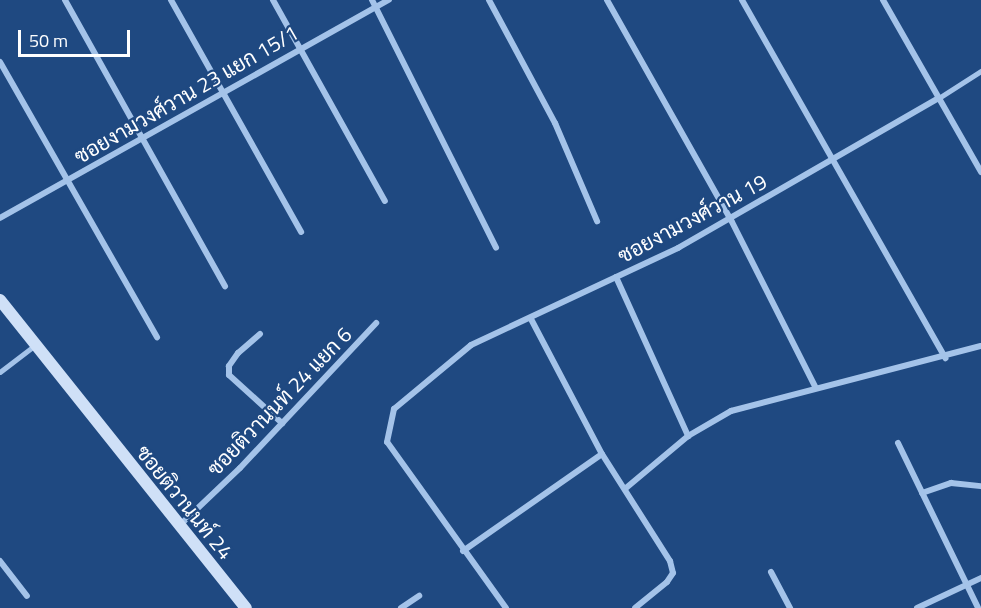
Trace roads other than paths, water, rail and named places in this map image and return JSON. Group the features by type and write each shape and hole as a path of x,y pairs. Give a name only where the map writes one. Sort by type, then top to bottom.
{"street":[{"path":"65,0 225,286"},
{"path":"171,0 302,232"},
{"path":"273,0 385,201"},
{"path":"372,0 496,248"},
{"name":"ซอยงามวงศ์วาน 23 แยก 15/1","path":"0,218 221,92 389,0"},
{"path":"489,0 555,123 597,221"},
{"path":"607,0 731,220 816,388"},
{"path":"742,0 945,358"},
{"path":"883,0 981,172"},
{"path":"0,62 64,181 157,337"},
{"name":"ซอยงามวงศ์วาน 19","path":"463,551 387,442 394,409 421,383 471,345 531,319 731,220 939,98"},
{"path":"616,277 688,436"},
{"name":"ซอยติวานนท์ 24","path":"0,300 244,607"},
{"path":"531,319 602,454 626,488 670,561 673,573 667,582 635,608"},
{"name":"ซอยติวานนท์ 24 แยก 6","path":"178,526 282,423 376,324"},
{"path":"260,334 238,353 230,366 229,375 282,423"},
{"path":"626,488 688,436 730,411 945,358 981,346"},
{"path":"898,443 978,608"},
{"path":"506,608 463,551 602,454"},
{"path":"922,493 951,483 981,486"},
{"path":"0,561 27,596"},
{"path":"771,572 790,608"},
{"path":"917,608 981,578"},
{"path":"401,608 419,596"}],"lane":[{"path":"939,98 981,71"},
{"path":"0,372 36,344"}]}
